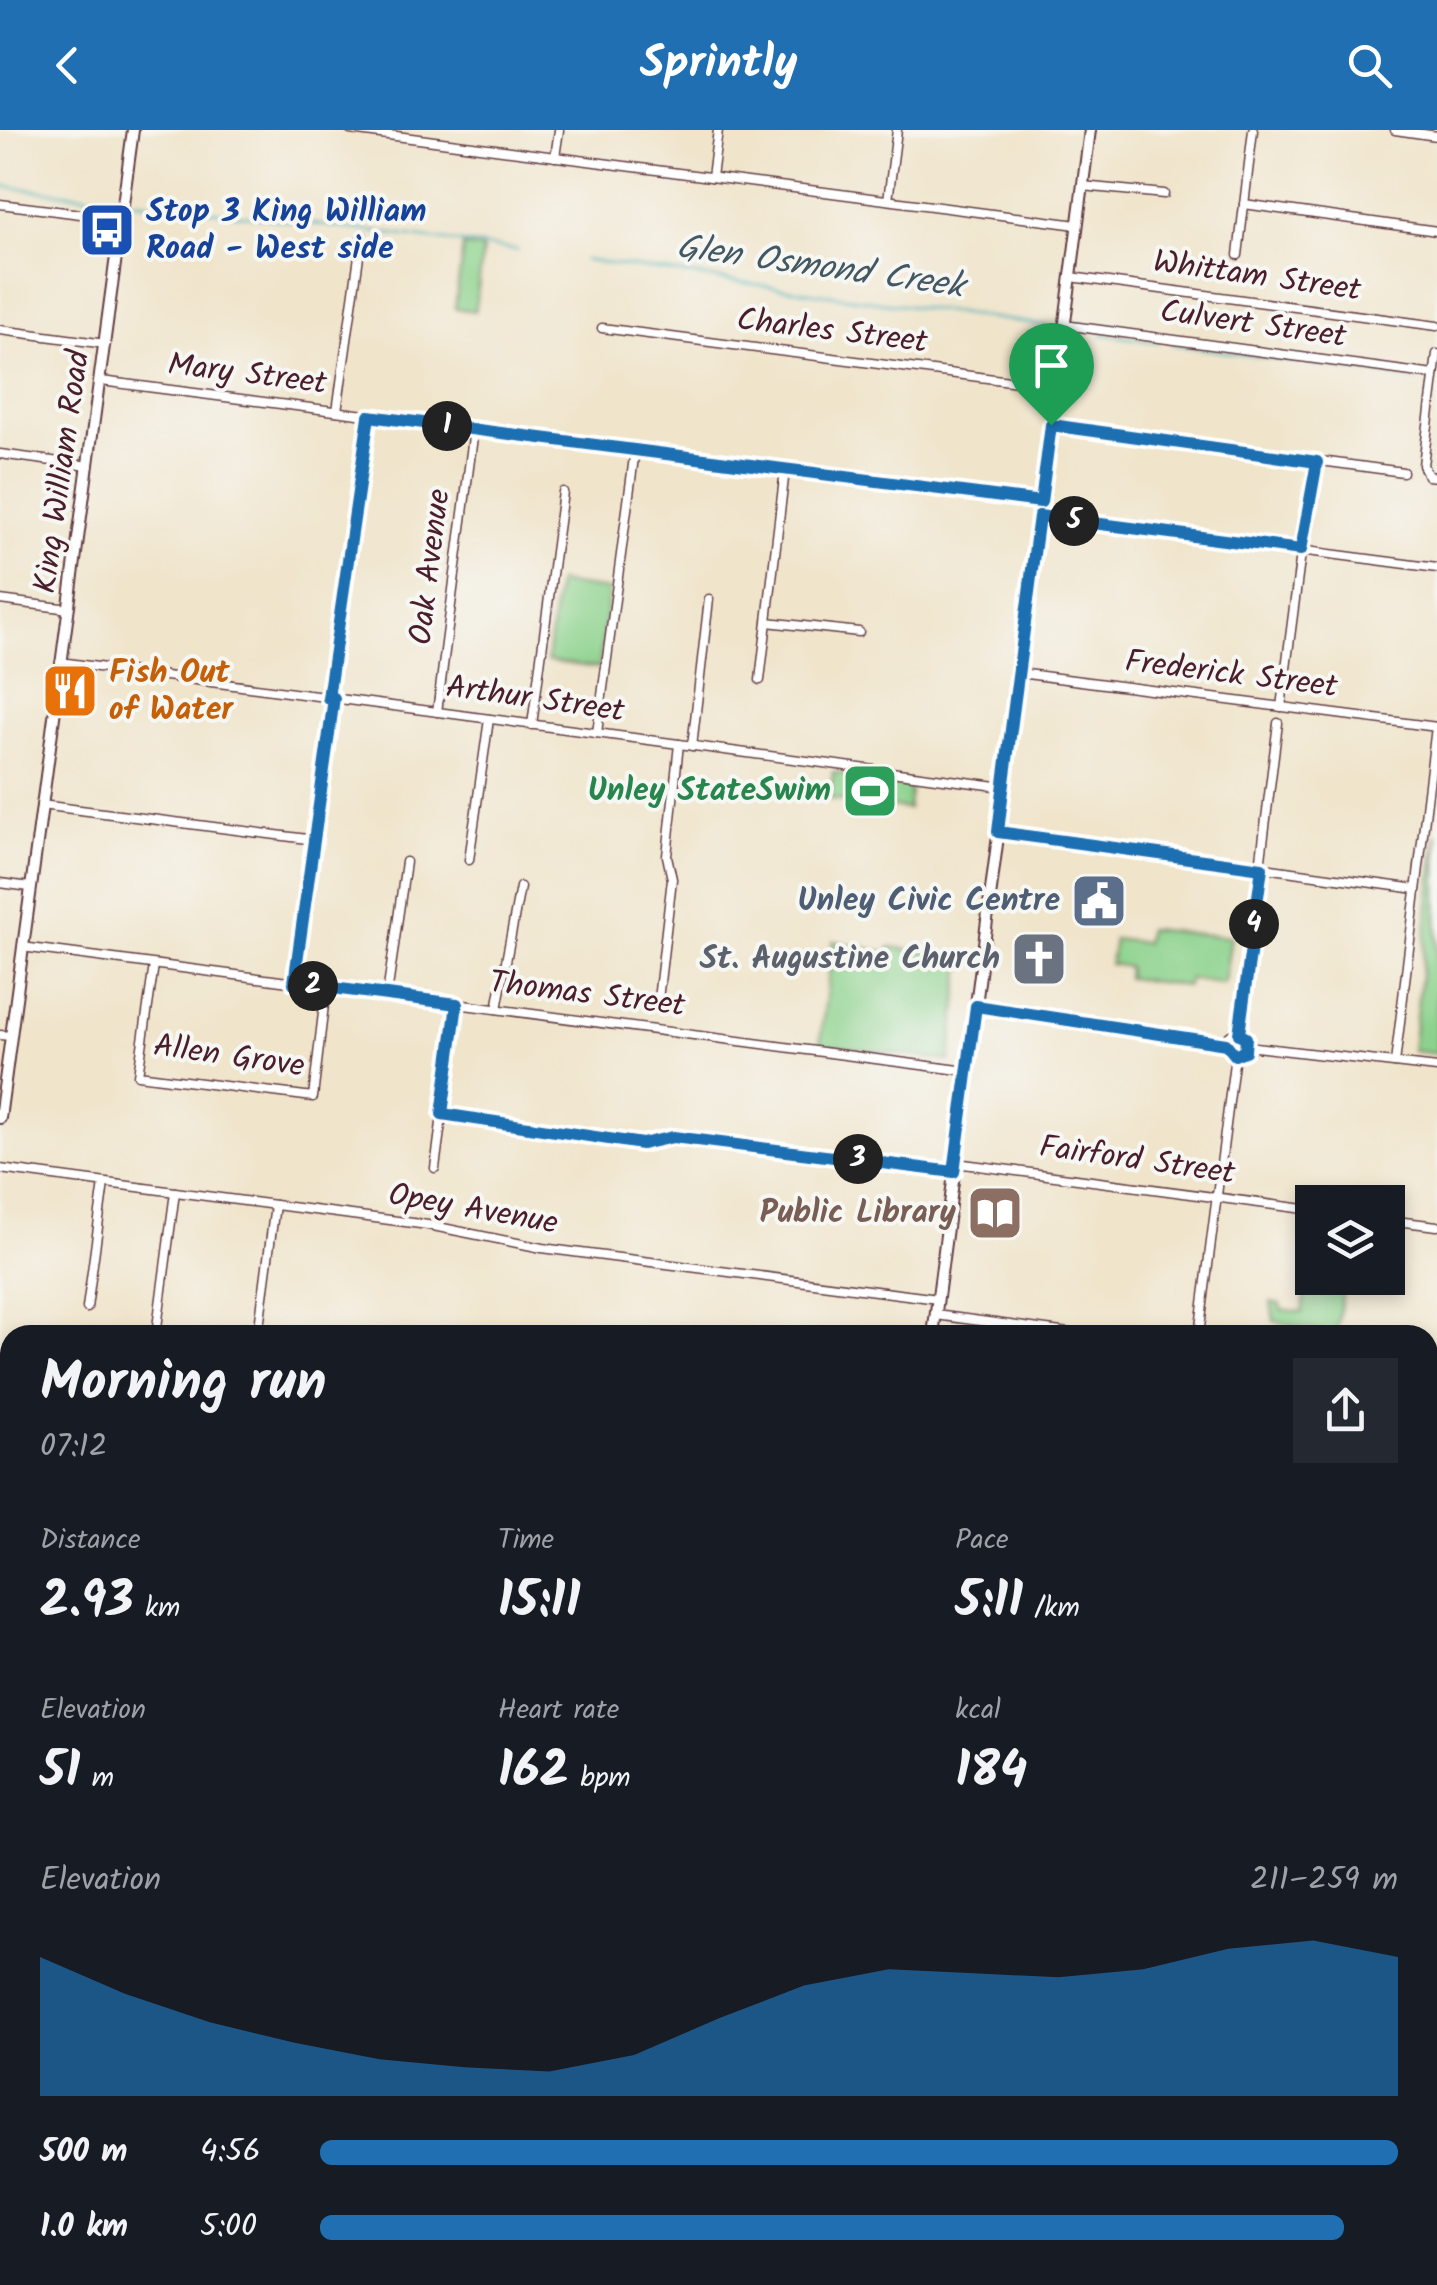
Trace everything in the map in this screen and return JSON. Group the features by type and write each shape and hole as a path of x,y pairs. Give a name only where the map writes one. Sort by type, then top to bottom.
{"main road":[{"name":"King William Road","path":"0,1118 5,1036 22,946 132,130"},
{"path":"935,1325 1090,130"}],"street":[{"path":"350,130 399,133 1078,225"},
{"path":"555,157 558,130"},
{"path":"712,177 718,130"},
{"path":"888,200 897,130"},
{"path":"1238,255 1254,130"},
{"path":"1395,130 1437,136"},
{"path":"1082,186 1164,194"},
{"path":"0,204 121,219"},
{"path":"1244,204 1437,231"},
{"path":"337,412 362,234"},
{"name":"Whittam Street","path":"1070,277 1437,326"},
{"name":"Culvert Street","path":"1064,325 1434,375"},
{"name":"Charles Street","path":"602,328 1056,387"},
{"path":"0,330 106,344"},
{"path":"1437,354 1425,471 1437,477"},
{"name":"Mary Street","path":"101,381 1041,502"},
{"path":"294,983 369,416"},
{"path":"1051,425 1403,472"},
{"name":"Oak Avenue","path":"437,712 474,429"},
{"path":"597,733 635,450"},
{"path":"0,454 89,466"},
{"path":"1281,706 1317,462"},
{"path":"760,680 785,470"},
{"path":"532,725 563,492"},
{"path":"1039,516 1437,568"},
{"path":"692,746 709,599"},
{"path":"0,600 69,609"},
{"path":"767,622 859,632"},
{"name":"Arthur Street","path":"60,662 1004,787"},
{"name":"Frederick Street","path":"1019,673 1437,727"},
{"path":"468,860 489,719"},
{"path":"1247,1046 1239,1034 1278,723"},
{"path":"1395,1063 1437,727"},
{"path":"657,1008 672,879 667,856 679,744"},
{"path":"41,805 315,840"},
{"path":"998,832 1416,888"},
{"path":"386,995 406,862"},
{"path":"0,883 30,887"},
{"path":"498,1009 520,886"},
{"name":"Thomas Street","path":"22,946 968,1071"},
{"name":"Allen Grove","path":"154,965 138,1075 312,1097 326,988"},
{"path":"435,1168 457,1004"},
{"path":"976,1006 1226,1044 1235,1055"},
{"path":"1226,1044 1231,1035 1239,1034"},
{"path":"1200,1325 1235,1055 1247,1046 1437,1068"},
{"name":"Fairford Street","path":"442,1114 642,1144 673,1137 1295,1208"},
{"name":"Opey Avenue","path":"0,1169 428,1225 542,1248 938,1299"},
{"path":"87,1308 104,1183"},
{"path":"157,1325 175,1192"},
{"path":"259,1325 275,1205"},
{"path":"1405,1222 1437,1226"},
{"path":"936,1315 1010,1325"}],"green space":[{"path":"463,246 483,249 475,311 455,308"},
{"path":"557,583 609,590 599,668 547,661"},
{"name":"Unley StateSwim","path":"833,772 911,782 908,809 830,799"},
{"path":"1437,834 1437,1054 1412,1051"},
{"path":"1148,929 1231,937 1224,984 1189,979 1187,986 1127,978 1128,967 1110,964 1114,939 1145,943"},
{"path":"833,941 889,953 890,947 963,956 950,1061 820,1044"},
{"path":"1305,1295 1342,1295 1338,1325 1274,1321 1271,1302 1281,1304 1281,1309 1302,1312"}],"waterway":[{"name":"Glen Osmond Creek","path":"0,186 105,198"},
{"name":"Glen Osmond Creek","path":"132,201 517,250"},
{"name":"Glen Osmond Creek","path":"584,260 1049,326"},
{"name":"Glen Osmond Creek","path":"1101,334 1159,342"},
{"name":"Glen Osmond Creek","path":"1172,344 1295,362"},
{"name":"Glen Osmond Creek","path":"1310,364 1417,379"}],"place":[{"name":"Stop 3 King William Road - West side","path":"107,230"},
{"name":"Fish Out of Water","path":"70,691"},
{"name":"Unley StateSwim","path":"870,791"},
{"name":"Unley Civic Centre","path":"1099,901"},
{"name":"St. Augustine Church","path":"1039,959"},
{"name":"Public Library","path":"995,1213"}],"route":[{"path":"369,416 1041,502 1051,425 1317,462 1312,468 1301,550 1039,516 1002,798 998,832 1262,868 1239,1034 1246,1038 1243,1053 1233,1054 1226,1044 976,1006 954,1172 673,1137 642,1144 442,1114 457,1004 294,983 334,698 328,698 369,416"}]}
